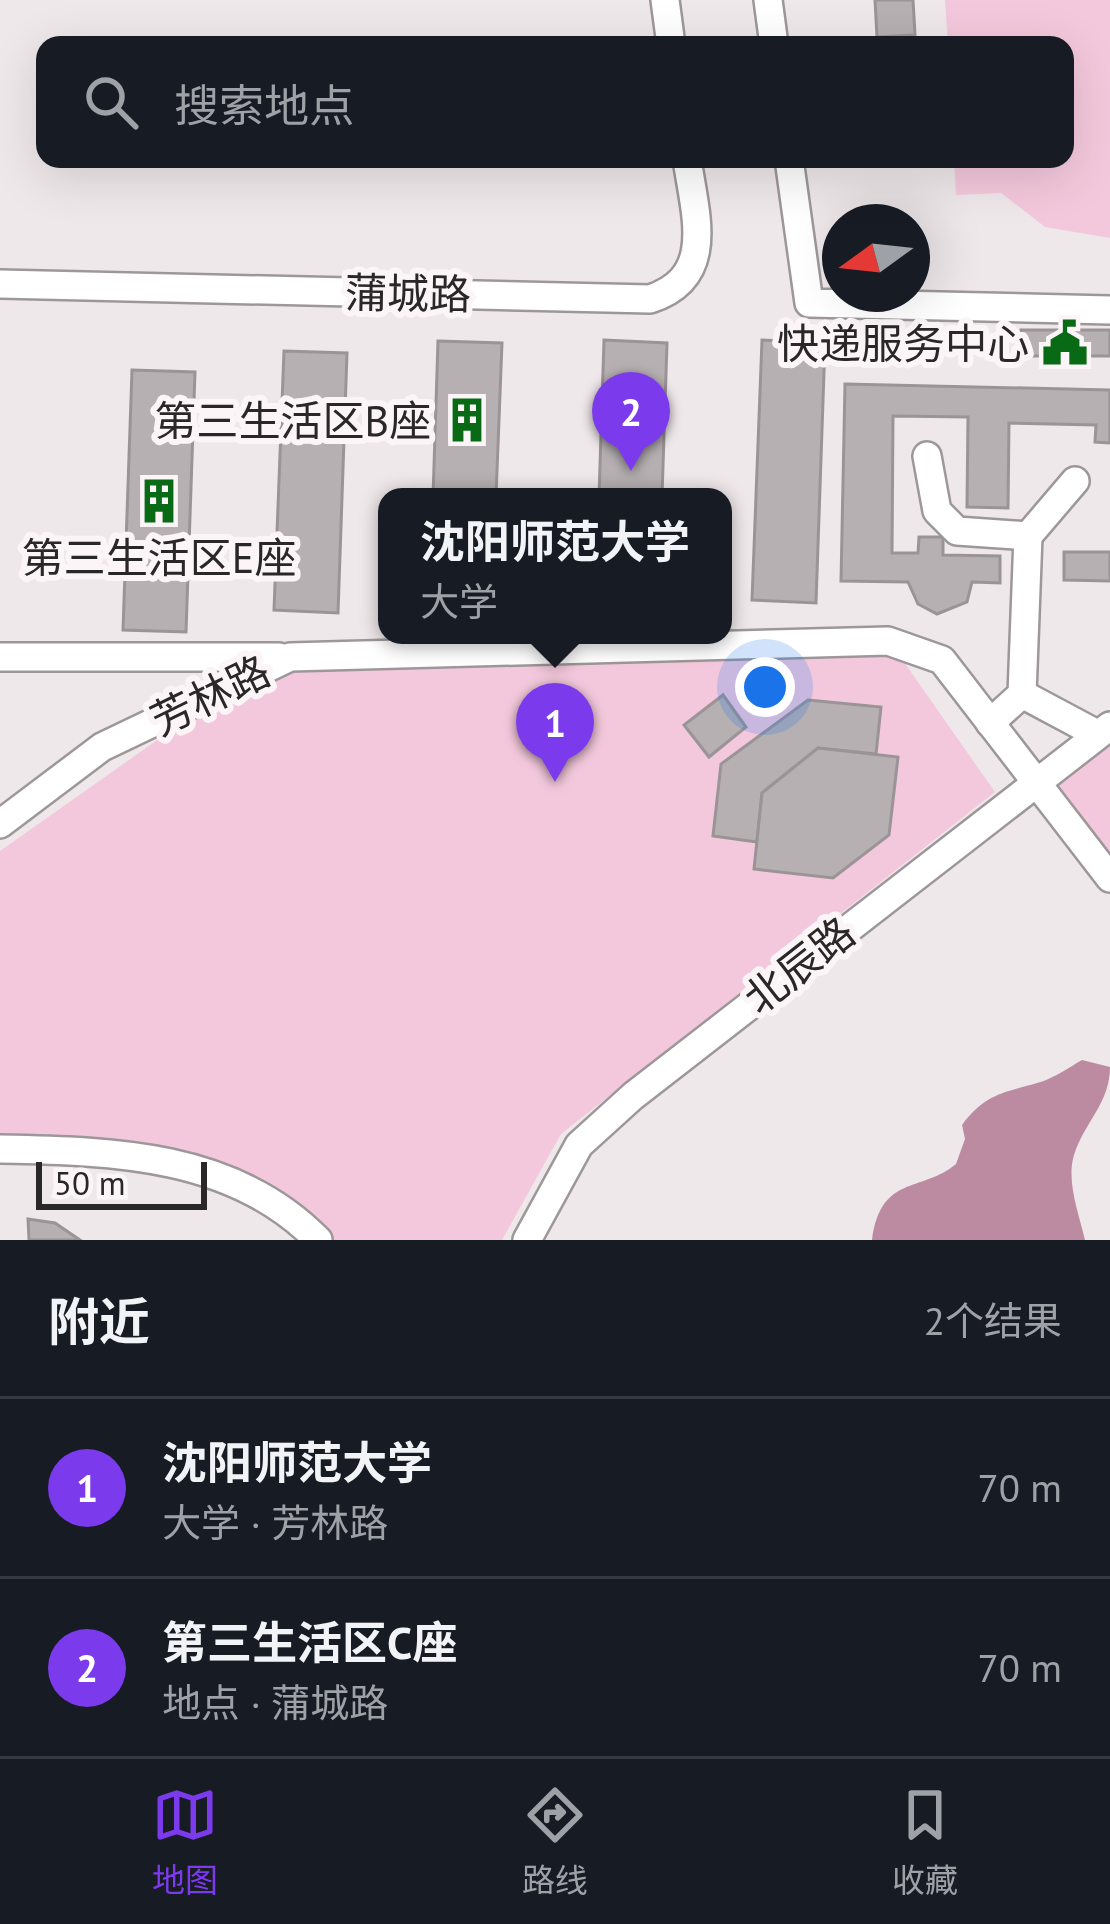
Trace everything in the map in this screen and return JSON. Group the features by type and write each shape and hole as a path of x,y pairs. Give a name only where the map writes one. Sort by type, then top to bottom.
{"street":[{"path":"665,0 670,36"},
{"path":"768,0 773,36"},
{"name":"蒲城路","path":"0,284 650,299 670,292 696,263 699,243 688,168"},
{"path":"791,168 809,303 1110,310"},
{"path":"927,456 937,511 957,531 1028,536"},
{"path":"990,723 1022,694 1028,536 1076,481"},
{"name":"芳林路","path":"0,824 102,747 290,657 888,641 942,661 1110,878"},
{"path":"0,657 290,657"},
{"path":"1022,694 1104,730"},
{"name":"北辰路","path":"527,1240 579,1145 633,1096 1104,730"},
{"path":"0,1149 147,1156 230,1179 278,1202 317,1240"}],"shaded area":[{"path":"945,0 1110,0 1110,238 1045,227 1001,193 956,195 954,168 1074,168 1074,36 947,36"},
{"path":"897,652 995,792 561,1134 502,1240 332,1240 284,1194 221,1163 147,1147 0,1133 0,851 170,731 288,668"},
{"path":"1110,734 1110,862 1043,781"},
{"path":"1082,1060 1110,1067 1106,1091 1072,1165 1074,1198 1085,1240 872,1240 884,1204 893,1195 956,1164 965,1139 962,1125 979,1107"}],"building":[{"path":"875,0 913,0 915,35 877,36"},
{"name":"快递服务中心","path":"1021,330 1110,330 1110,356 1021,356"},
{"path":"604,340 667,343 662,488 599,488"},
{"path":"762,340 825,343 816,603 752,600"},
{"name":"第三生活区B座","path":"438,341 502,343 496,488 433,488"},
{"path":"284,351 347,353 338,613 274,610"},
{"name":"第三生活区E座","path":"132,370 195,372 186,632 123,630"},
{"path":"845,384 1110,390 1110,443 1095,442 1096,425 1009,423 1008,508 967,507 968,417 893,416 892,553 918,553 919,537 943,537 943,555 1000,556 1000,583 972,582 967,602 937,614 918,604 908,582 841,581"},
{"path":"1064,552 1110,552 1110,581 1064,580"},
{"path":"723,695 746,727 709,757 684,725"},
{"path":"808,700 881,707 876,754 818,748 762,793 757,842 713,836 721,764"},
{"path":"818,748 898,757 889,835 833,878 754,869 762,793"},
{"path":"28,1219 55,1223 80,1240 29,1240"}],"place":[{"name":"快递服务中心","path":"1065,343"},
{"name":"第三生活区B座","path":"467,420"},
{"name":"第三生活区C座","path":"631,471"},
{"name":"第三生活区E座","path":"159,501"},
{"name":"沈阳师范大学","path":"555,782"}]}
